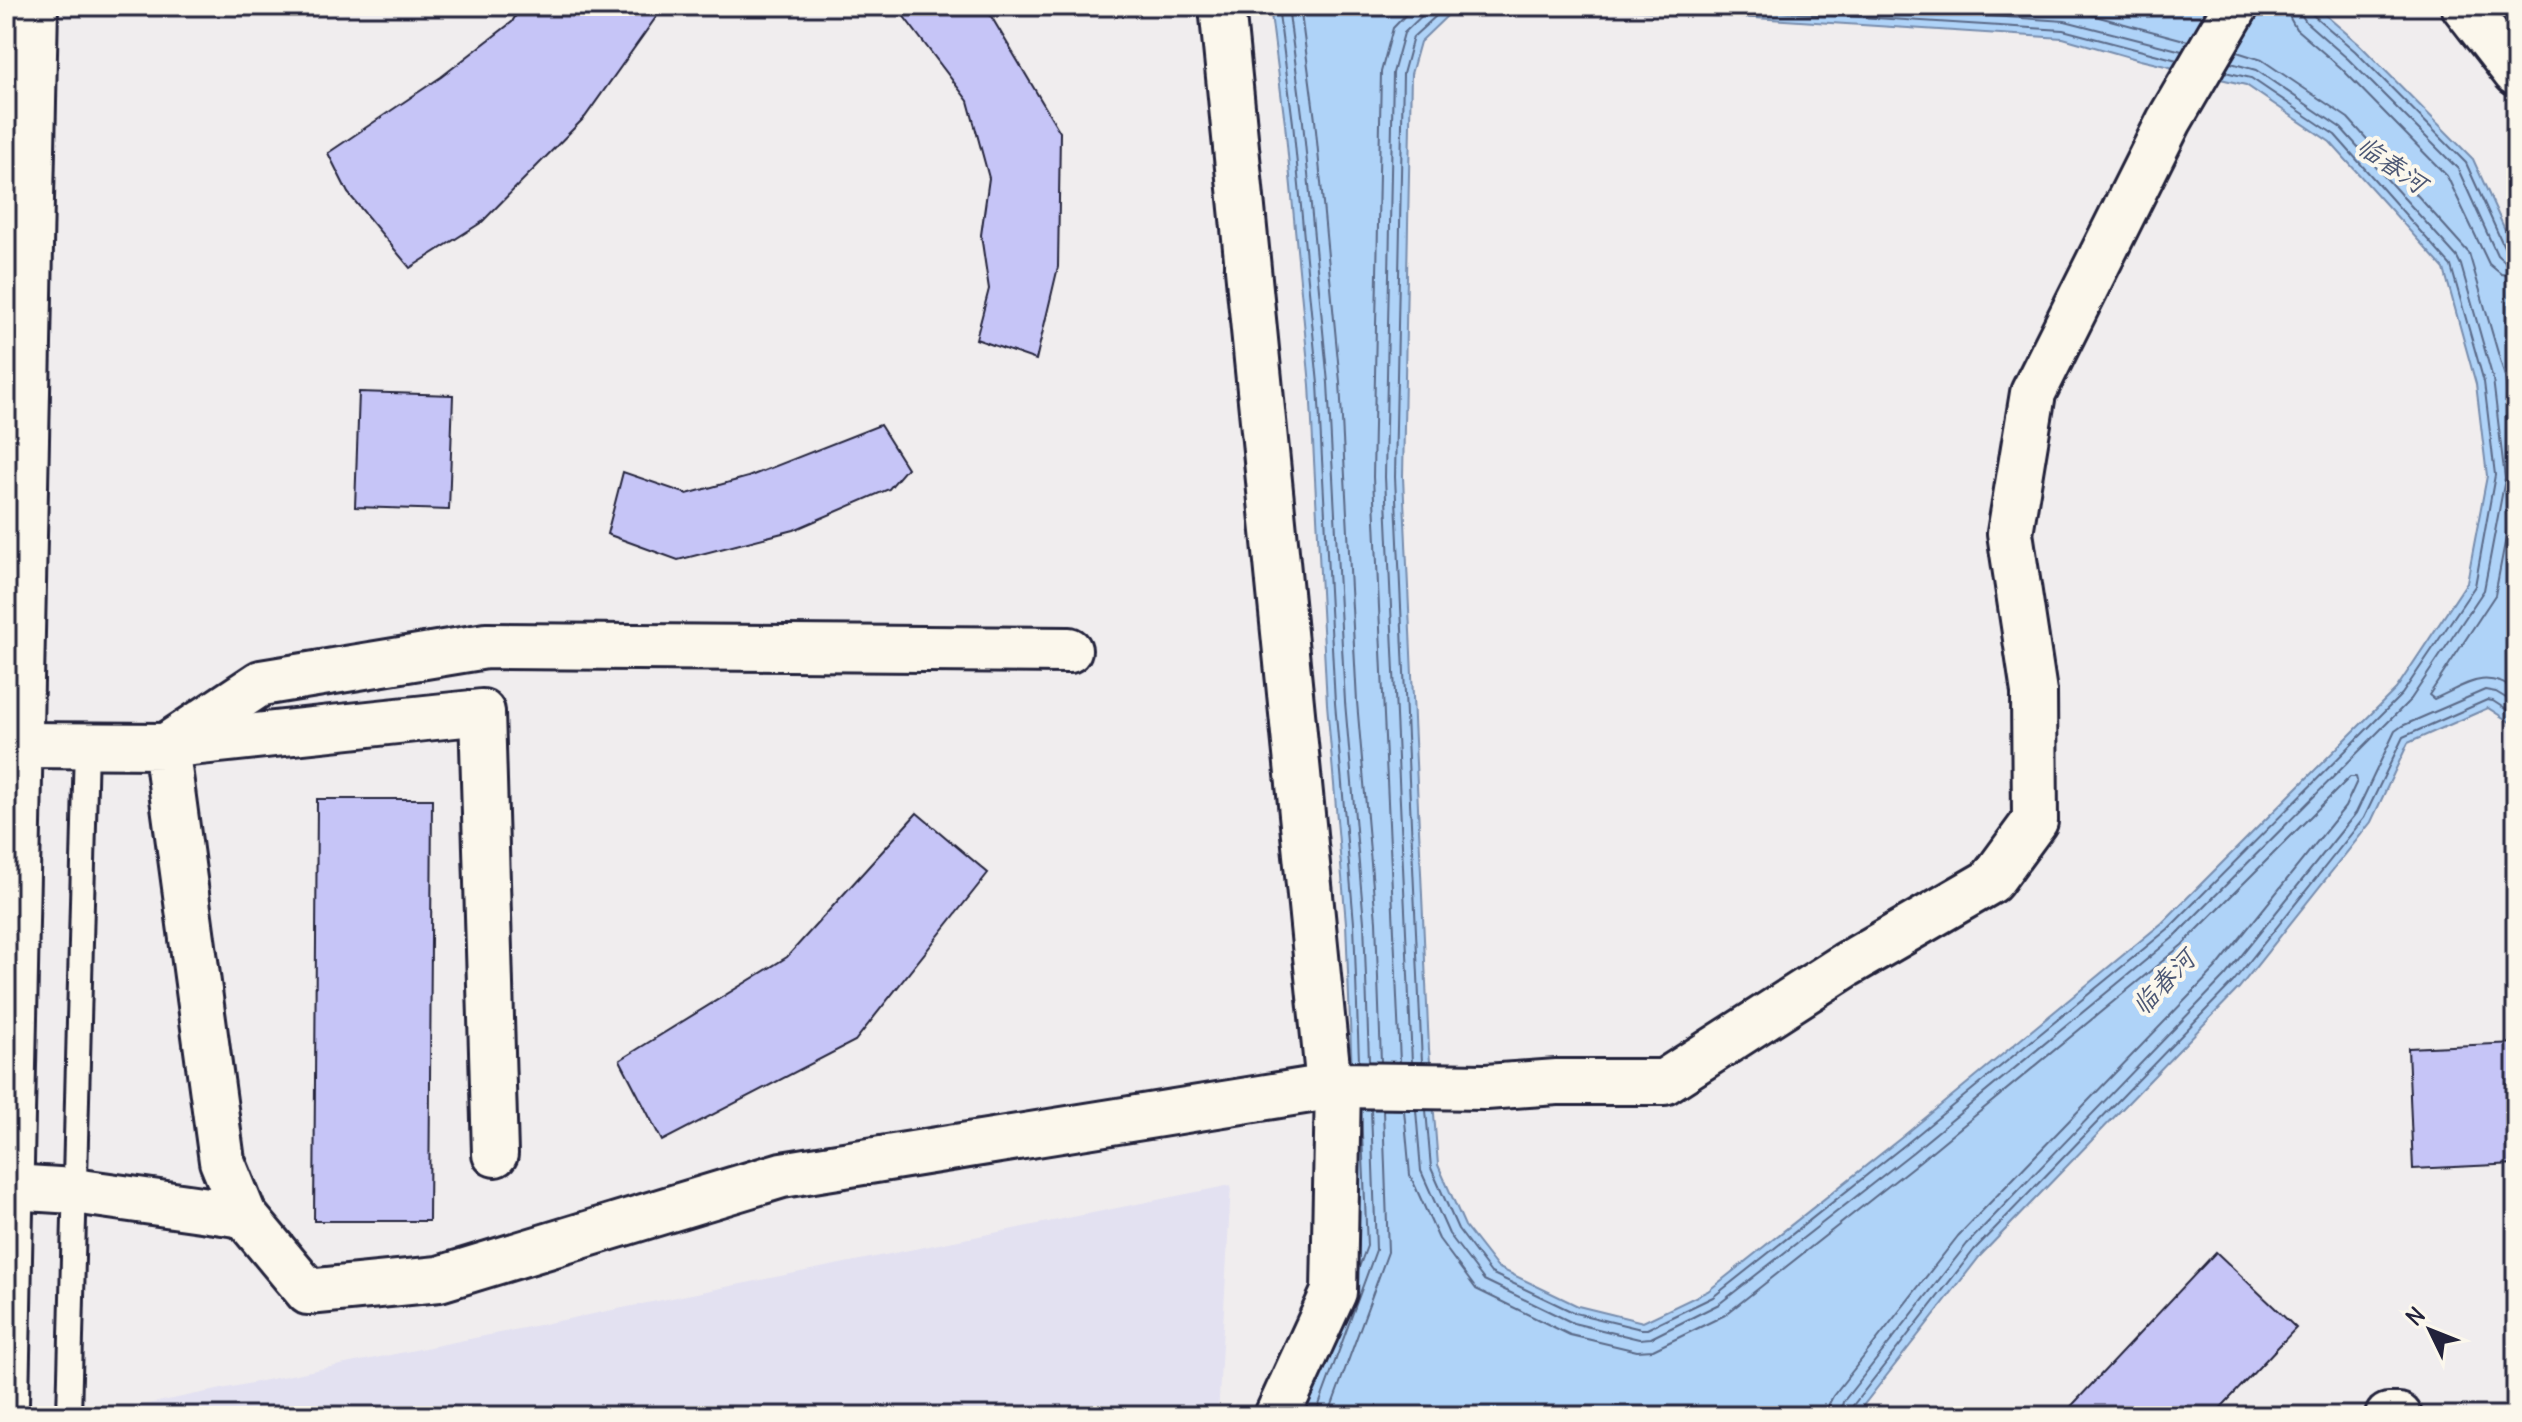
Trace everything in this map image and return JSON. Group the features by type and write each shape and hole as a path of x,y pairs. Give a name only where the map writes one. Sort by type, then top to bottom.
{"main road":[{"path":"6,1403 35,6"},
{"path":"1222,6 1334,1086 1334,1292 1277,1416"},
{"path":"166,746 222,1161 244,1215 308,1292 439,1279 782,1175 1334,1086 1486,1087 1557,1082 1664,1082 1846,965 1991,881 2035,821 2034,692 2010,533 2033,393 2169,121 2236,6"},
{"path":"2464,6 2516,73"},
{"path":"486,646 482,712 495,1154"},
{"path":"166,746 261,683 486,646 1069,650"},
{"path":"22,745 166,746 482,712"},
{"path":"11,1187 74,1191 244,1215"},
{"path":"2388,1416 2399,1416"}],"lane":[{"path":"69,1416 86,745"}],"shaded area":[{"path":"1231,1185 1218,1416 103,1416 103,1413"}],"water":[{"name":"临春河","path":"1270,6 1569,6 2315,6 2360,45 2473,159 2516,254 2516,726 2488,708 2408,743 2371,822 2239,988 1980,1256 1855,1416 1296,1416 1359,1246 1346,923 1327,704 1310,385 1285,124","holes":["1569,6 2063,38 2246,85 2330,142 2444,269 2476,384 2487,476 2467,582 2396,689 2162,923 1901,1138 1708,1291 1643,1322 1578,1306 1497,1267 1465,1226 1438,1165 1429,1049 1403,477 1411,74 1420,42 1451,12"]}],"building":[{"path":"521,6 664,6 585,117 482,222 410,268 348,193 328,153 441,77 512,22"},
{"path":"896,6 985,6 1060,132 1058,267 1036,360 976,339 989,289 981,235 989,178 968,101"},
{"path":"359,392 453,395 449,510 355,507"},
{"path":"880,425 907,468 889,489 794,530 678,560 607,534 623,472 687,494 748,477"},
{"path":"317,799 432,799 429,1221 314,1221"},
{"path":"917,813 988,873 855,1041 662,1141 620,1060 787,957"},
{"path":"2516,1043 2516,1164 2413,1169 2408,1048"},
{"path":"2216,1252 2296,1328 2213,1416 2062,1416"}]}
